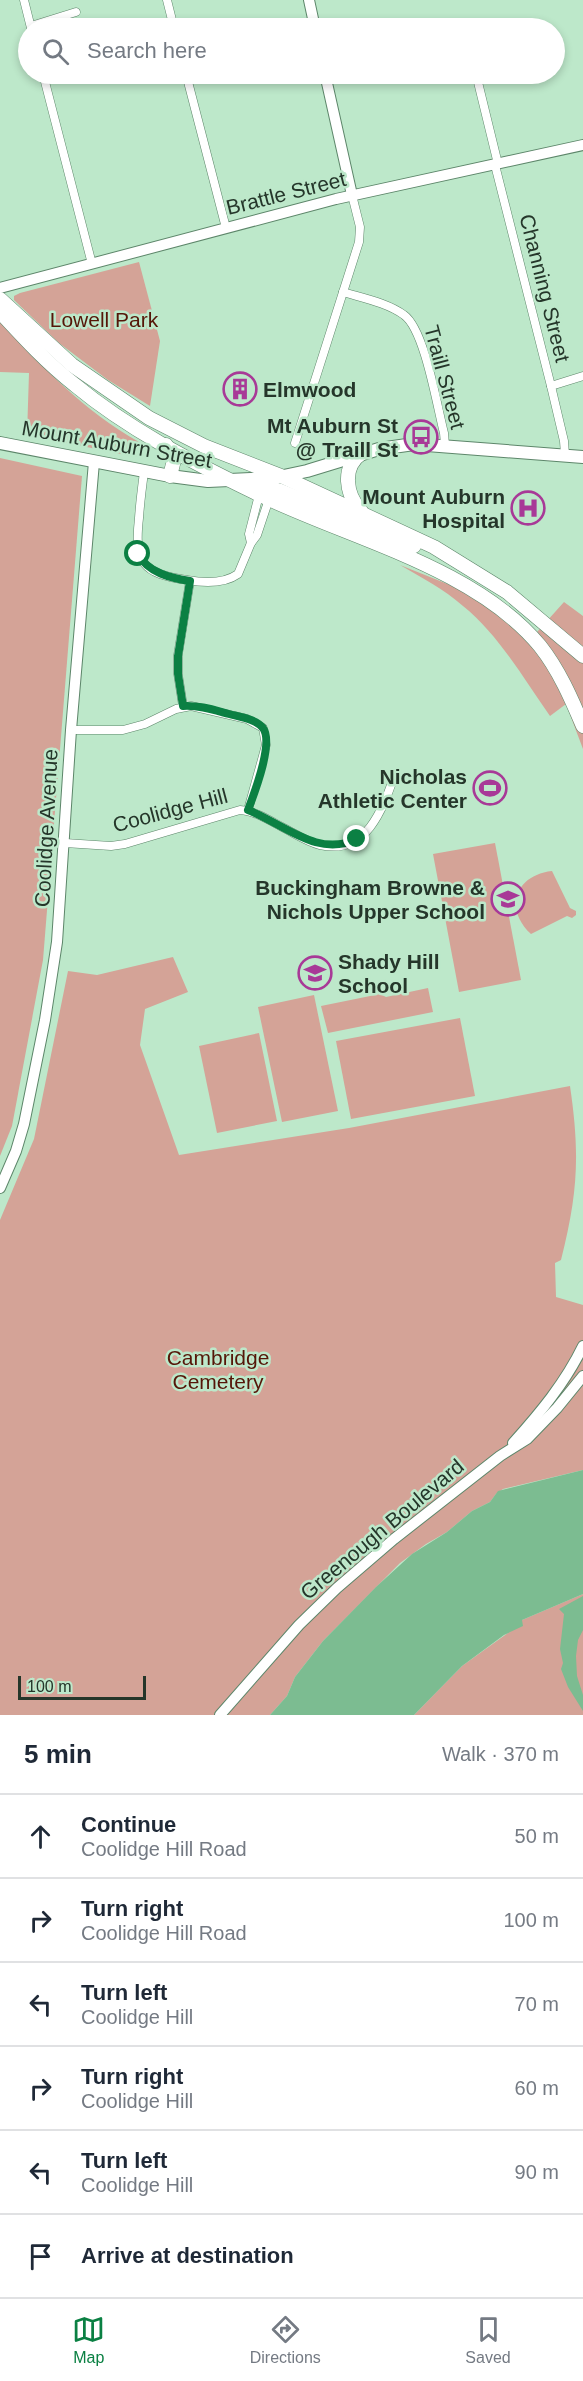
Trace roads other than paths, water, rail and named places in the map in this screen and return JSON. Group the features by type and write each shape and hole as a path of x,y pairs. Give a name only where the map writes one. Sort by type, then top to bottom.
{"highway":[{"path":"0,299 72,365 135,409 196,443 281,476 434,547 513,597 583,656"},
{"path":"0,312 41,355 76,386 121,419 264,497 419,563 473,590 499,608 528,633 583,704"},
{"path":"166,445 174,460 170,476"},
{"path":"362,453 351,464 348,486 354,503 365,514"},
{"path":"233,481 286,492 487,579"},
{"path":"556,670 583,726"}],"main road":[{"path":"309,0 313,18"},
{"path":"327,84 352,195"},
{"name":"Brattle Street","path":"0,288 352,195 583,145"},
{"name":"Mount Auburn Street","path":"0,443 200,481 233,481 281,476 362,453 402,445 445,445 583,457"},
{"name":"Coolidge Avenue","path":"0,1188 20,1138 45,1020 60,923 71,730 94,462"},
{"name":"Greenough Boulevard","path":"501,1456 550,1400 568,1374 583,1346"},
{"name":"Greenough Boulevard","path":"220,1715 299,1625 337,1588 394,1539 527,1438 583,1377"}],"street":[{"path":"24,0 29,18"},
{"path":"166,0 171,18"},
{"path":"58,18 76,12"},
{"path":"46,84 92,264"},
{"path":"189,84 226,228"},
{"name":"Channing Street","path":"478,84 564,439 565,455"},
{"path":"296,443 360,235 352,195"},
{"name":"Traill Street","path":"343,292 398,311 414,326 423,351 445,445"},
{"path":"551,386 583,376"},
{"path":"144,472 137,540 138,554 151,569 170,577 190,581 221,581 233,577 240,569 251,543 249,534 264,497"},
{"path":"71,730 123,730 145,724 183,706 178,656 190,581"},
{"name":"Coolidge Hill","path":"183,706 200,706 247,718 263,728 266,745 248,810"},
{"name":"Coolidge Hill","path":"65,843 111,846 125,844 234,810 248,810 319,845 344,845 363,835 373,824 395,774"}],"place":[{"name":"Elmwood","path":"240,389"},
{"name":"Mt Auburn St @ Traill St","path":"421,437"},
{"name":"Mount Auburn Hospital","path":"528,508"},
{"name":"Nicholas Athletic Center","path":"490,788"},
{"name":"Buckingham Browne & Nichols Upper School","path":"508,899"},
{"name":"Shady Hill School","path":"315,973"}],"park label":[{"name":"Lowell Park","path":"104,319"},
{"name":"Cambridge Cemetery","path":"218,1369"}]}
